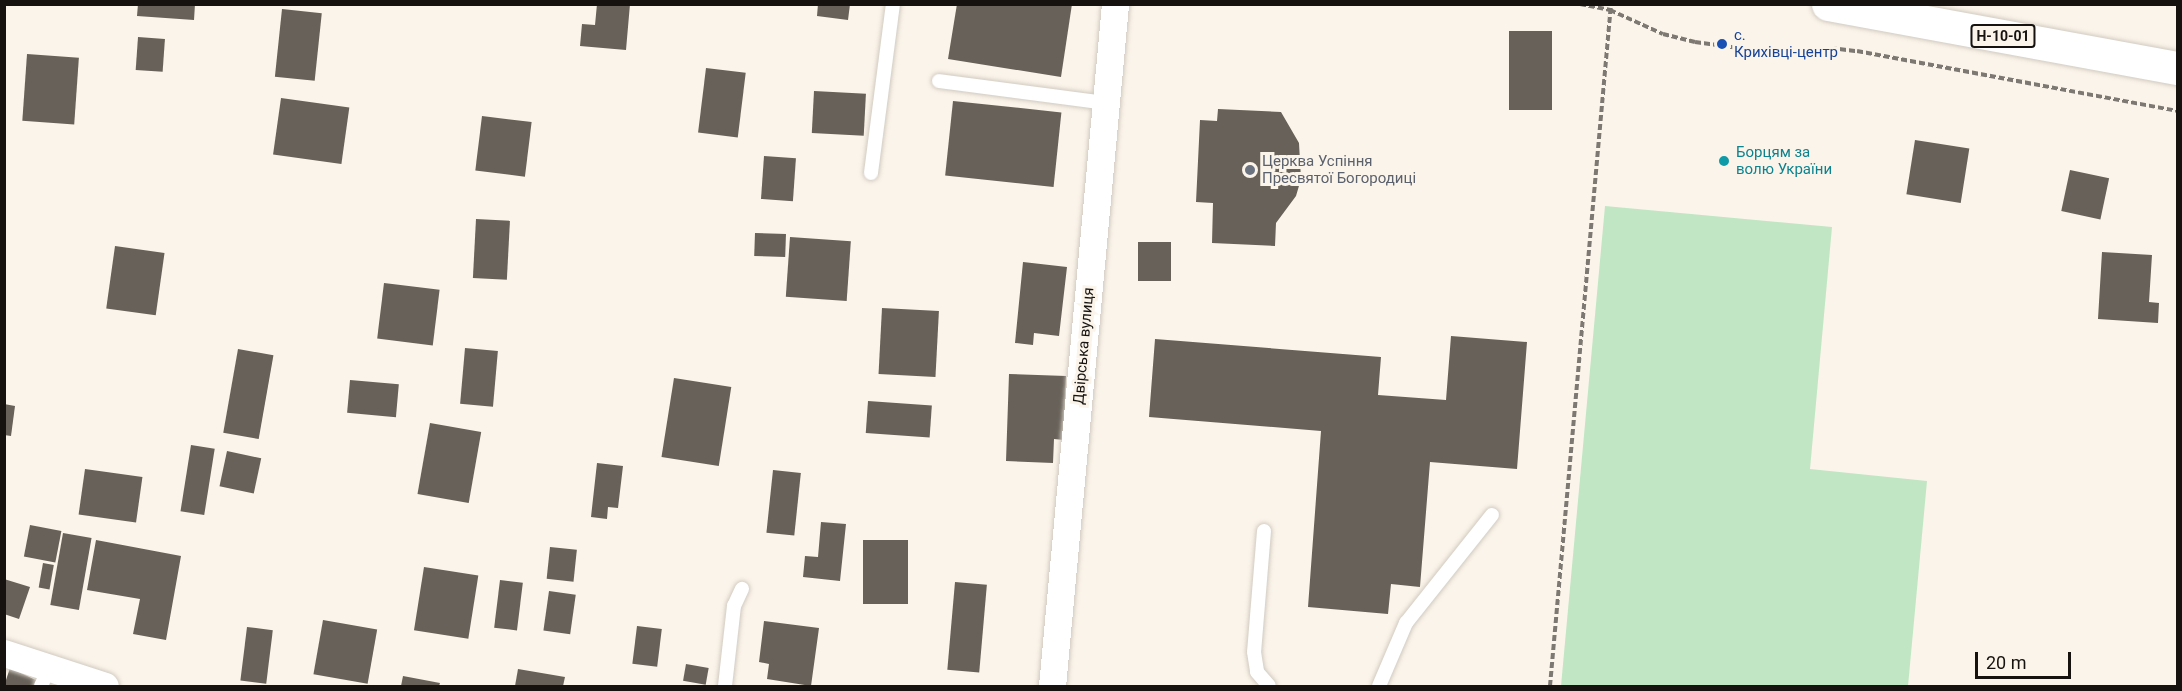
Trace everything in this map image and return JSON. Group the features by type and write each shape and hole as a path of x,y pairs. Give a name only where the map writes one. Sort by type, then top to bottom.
{"main road":[{"name":"Н-10-01","path":"1828,4 2178,68"}],"street":[{"name":"Двірська вулиця","path":"1052,687 1115,4"},
{"path":"4,653 45,677 105,687"}],"lane":[{"path":"871,173 893,4"},
{"path":"939,81 1106,103"},
{"path":"1379,687 1406,624 1492,515"},
{"path":"1264,531 1254,652 1257,672 1269,687"},
{"path":"725,687 734,606 742,589"}],"path":[{"path":"1580,4 1611,7 1663,34 1695,42 1775,53 1831,48 1857,51 2178,111"},
{"path":"1550,687 1611,7"}],"green space":[{"path":"1605,206 1832,227 1810,469 1927,481 1908,686 1561,686"}],"building":[{"path":"138,4 195,4 194,20 137,16"},
{"path":"597,4 630,4 626,50 580,46 582,24 595,25"},
{"path":"818,4 850,4 848,20 817,16"},
{"path":"957,4 1072,4 1061,77 948,59"},
{"path":"282,9 322,13 315,81 275,77"},
{"path":"1509,31 1552,31 1552,110 1509,110"},
{"path":"138,37 165,39 163,72 136,70"},
{"path":"27,54 79,58 74,124 22,121"},
{"path":"706,68 746,73 738,137 698,133"},
{"path":"814,91 866,94 864,136 812,133"},
{"path":"281,98 349,108 341,164 273,154"},
{"path":"953,101 1061,112 1054,187 945,176"},
{"name":"Церква Успіння Пресвятої Богородиці","path":"1218,109 1281,112 1299,143 1301,179 1296,196 1276,223 1275,246 1212,243 1213,203 1196,202 1200,120 1217,121"},
{"path":"482,116 532,122 525,177 475,171"},
{"path":"1915,140 1969,149 1961,203 1906,194"},
{"path":"764,156 796,158 793,201 761,199"},
{"path":"2070,170 2109,178 2100,219 2061,211"},
{"path":"476,219 510,221 507,280 473,278"},
{"path":"755,233 786,234 785,257 754,256"},
{"path":"790,237 851,241 847,301 786,297"},
{"path":"1138,242 1171,242 1171,281 1138,281"},
{"path":"115,246 165,253 156,315 106,308"},
{"path":"2102,252 2152,255 2149,302 2159,303 2158,323 2098,319"},
{"path":"1023,262 1067,267 1059,336 1034,333 1033,345 1015,343"},
{"path":"384,283 440,290 433,345 377,339"},
{"path":"882,308 939,311 935,377 879,374"},
{"path":"1451,336 1527,342 1517,469 1430,462 1420,587 1391,584 1388,614 1308,607 1321,431 1149,417 1155,339 1381,357 1378,395 1446,400"},
{"path":"465,348 498,351 493,407 460,404"},
{"path":"238,349 273,355 259,439 223,433"},
{"path":"1009,374 1066,376 1064,440 1054,439 1053,463 1006,461"},
{"path":"674,378 731,387 719,466 661,457"},
{"path":"350,380 399,384 396,417 347,413"},
{"path":"868,401 932,405 930,437 866,433"},
{"path":"4,404 15,406 11,436 4,435"},
{"path":"430,423 481,432 469,503 417,494"},
{"path":"191,445 215,449 204,515 181,511"},
{"path":"227,451 261,458 254,493 220,486"},
{"path":"597,463 623,466 618,508 608,507 607,519 591,517"},
{"path":"85,469 142,477 136,523 79,515"},
{"path":"773,470 801,473 794,536 766,533"},
{"path":"821,522 846,524 840,581 803,577 805,556 818,557"},
{"path":"30,525 61,531 55,563 24,556"},
{"path":"63,533 92,538 79,610 50,605"},
{"path":"96,540 181,556 166,640 133,634 140,599 87,590"},
{"path":"863,540 908,540 908,604 863,604"},
{"path":"550,547 577,550 574,582 547,579"},
{"path":"43,563 54,565 49,590 39,588"},
{"path":"424,567 478,576 468,639 414,630"},
{"path":"4,579 30,587 19,619 4,614"},
{"path":"500,580 523,583 517,630 494,628"},
{"path":"955,582 987,585 979,672 947,670"},
{"path":"549,591 576,595 570,634 543,631"},
{"path":"323,620 377,630 368,684 313,674"},
{"path":"764,621 819,628 811,686 767,679 769,664 759,662"},
{"path":"637,626 662,629 657,667 632,664"},
{"path":"247,627 273,630 266,684 240,681"},
{"path":"686,664 709,668 706,685 683,681"},
{"path":"10,668 38,681 36,686 4,686"},
{"path":"518,669 565,677 563,686 515,686"},
{"path":"403,676 440,683 439,686 401,686"}],"place":[{"name":"с. Крихівці-центр","path":"1722,44"},
{"name":"Борцям за волю України","path":"1724,161"},
{"name":"Церква Успіння Пресвятої Богородиці","path":"1250,170"}]}
